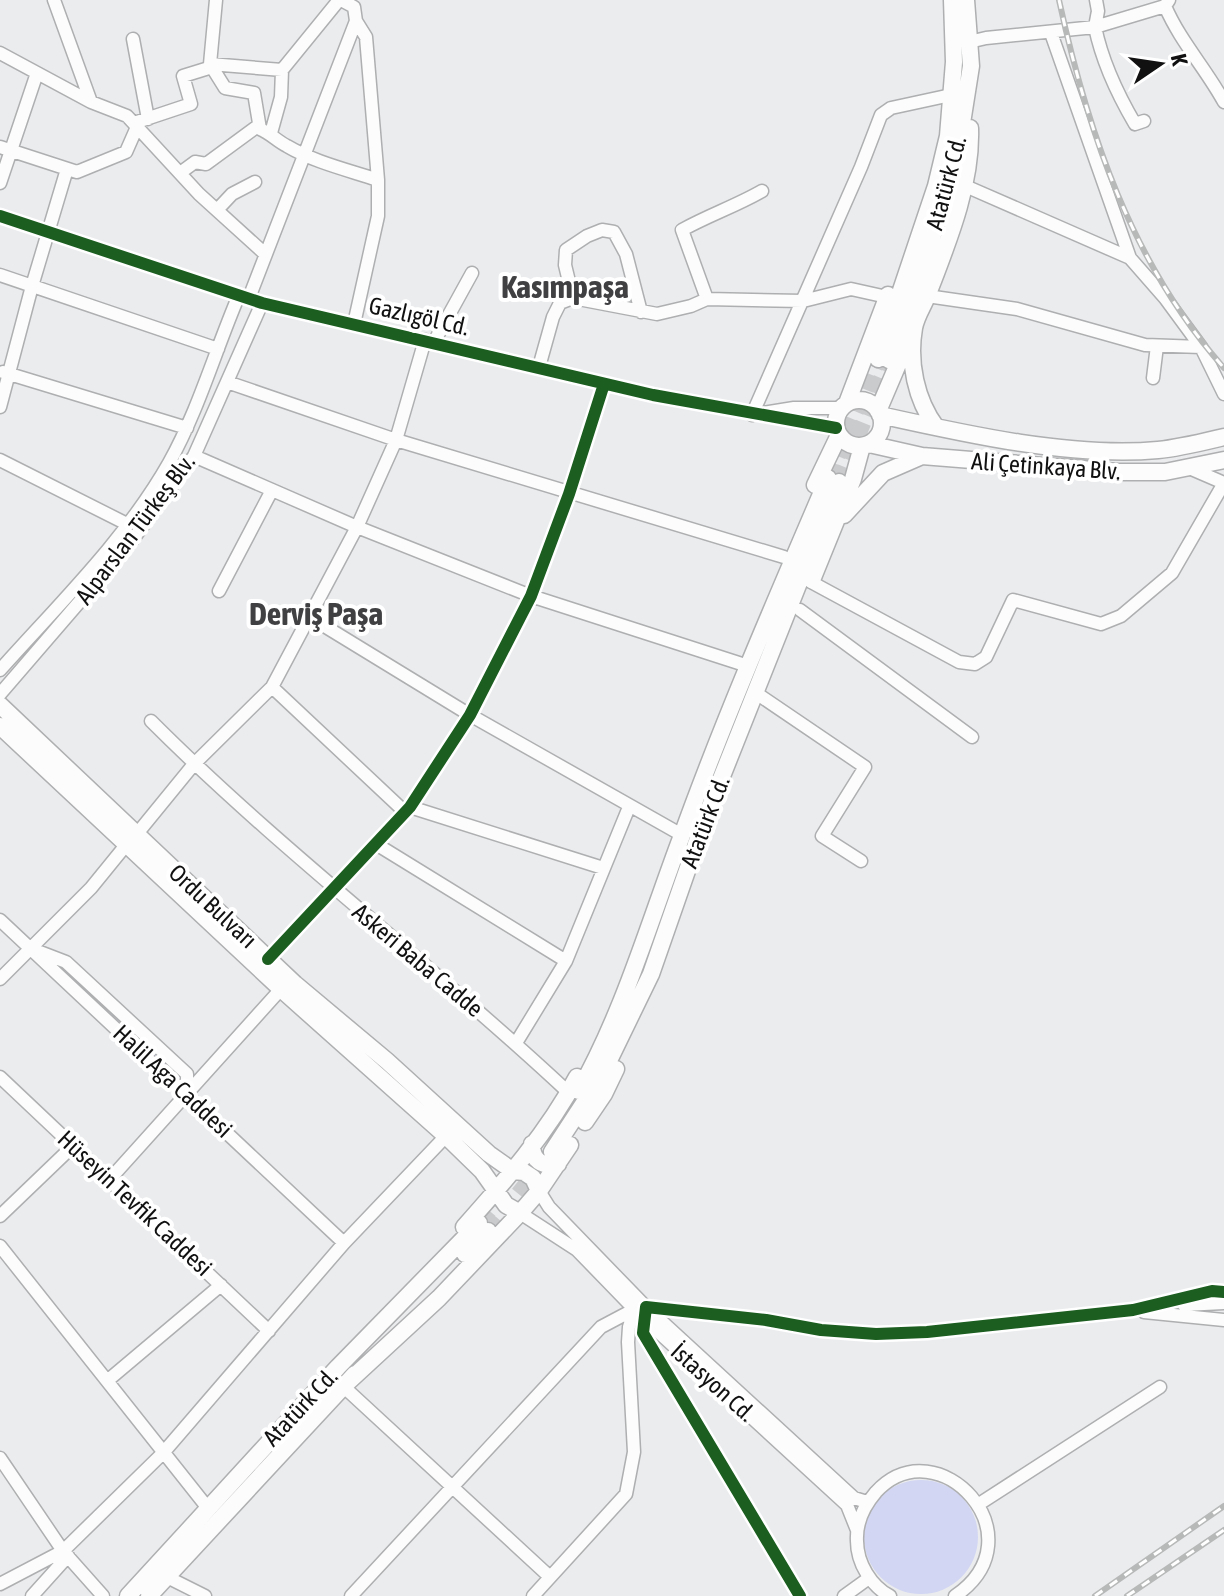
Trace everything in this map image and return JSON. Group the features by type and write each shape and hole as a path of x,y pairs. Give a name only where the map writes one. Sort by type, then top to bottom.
{"main road":[{"name":"Atatürk Cd.","path":"881,364 936,186 948,136 954,62 952,0"},
{"name":"Atatürk Cd.","path":"881,364 916,289 956,161 971,66 966,0"},
{"path":"832,533 837,431 844,406 914,326 956,216 970,136 968,84"},
{"path":"748,666 756,630 784,557 836,476 865,445 879,435 887,297 924,208 951,95"},
{"path":"914,326 914,371 918,392 926,413 936,427"},
{"path":"844,406 859,400 866,401 879,413"},
{"name":"Ali Çetinkaya Blv.","path":"879,413 936,427 1080,450 1161,450 1224,437"},
{"path":"837,431 849,444 865,445"},
{"name":"Ali Çetinkaya Blv.","path":"865,445 922,456 1118,472 1165,472 1224,460"},
{"path":"756,693 800,610 832,533 847,510 883,473 922,456"},
{"name":"Atatürk Cd.","path":"546,1151 597,1060 622,1004 682,835 748,666 836,476"},
{"name":"Atatürk Cd.","path":"546,1151 604,1094 640,1020 651,974 705,819 756,693 836,476"},
{"name":"Ordu Bulvarı","path":"0,705 281,989 446,1136 482,1171 506,1205 520,1213"},
{"name":"Ordu Bulvarı","path":"0,726 387,1061 436,1108 513,1171 524,1172 533,1178 539,1191"},
{"path":"486,1225 520,1213 539,1191 546,1151 569,1093 637,962"},
{"path":"486,1225 496,1191 513,1171 546,1151"},
{"name":"Atatürk Cd.","path":"128,1596 338,1367 486,1225"},
{"name":"Atatürk Cd.","path":"149,1596 346,1385 439,1298 486,1225"}],"street":[{"path":"54,0 91,102"},
{"path":"216,0 211,66 225,88 254,93 260,129 304,154 378,180"},
{"path":"271,133 281,97 282,70 340,0 354,7 356,21 366,37 378,180 378,216 354,324"},
{"path":"1096,0 1098,11 1095,27 1099,46 1127,111 1135,124 1144,121"},
{"path":"969,42 1095,27 1167,3 1175,29 1209,75 1224,102"},
{"name":"Alparslan Türkeş Blv.","path":"0,670 113,543 167,466 187,428 218,349 264,253 356,21"},
{"path":"1051,33 1130,258 1165,298 1201,347 1224,394"},
{"path":"5,150 77,172 126,152 140,123 133,39"},
{"path":"0,53 91,102 140,123 180,173 264,253"},
{"path":"140,123 191,104 183,76 211,66 282,70"},
{"path":"0,183 5,150 37,73"},
{"path":"752,415 881,115 891,108 951,95"},
{"path":"180,173 195,162 206,164 259,125"},
{"path":"0,407 4,372 67,169"},
{"path":"217,210 232,194 255,182"},
{"path":"963,185 1130,258"},
{"path":"707,299 682,230 762,191"},
{"name":"Gazlıgöl Cd.","path":"0,216 262,303 604,384 837,431"},
{"path":"573,298 565,265 566,250 587,236 607,229 614,232 622,243 641,312"},
{"path":"0,979 91,888 194,764 272,687 357,527 396,440 430,341 472,273"},
{"path":"0,275 218,349"},
{"path":"539,367 553,317 560,303 573,298 657,314 707,299 803,301 851,289 887,297"},
{"path":"927,296 1017,309 1145,345 1201,347"},
{"name":"Alparslan Türkeş Blv.","path":"0,694 131,542 194,456 262,303"},
{"path":"1153,378 1157,346"},
{"path":"4,372 187,428"},
{"path":"227,382 396,440 784,557"},
{"path":"268,959 408,810 470,715 531,596 569,494 604,384"},
{"name":"Gazlıgöl Cd.","path":"752,415 794,408 844,406"},
{"path":"194,456 357,527 531,596 748,666"},
{"path":"0,460 127,524"},
{"path":"811,582 959,662 975,664 986,657 1013,600 1101,624 1121,616 1172,573 1224,483 1187,467"},
{"path":"219,591 272,490"},
{"path":"800,610 972,737"},
{"path":"308,616 470,715 682,835"},
{"path":"272,687 408,810 603,868"},
{"path":"756,693 865,767 822,836 861,861"},
{"name":"Askeri Baba Cadde","path":"151,721 194,764 516,1043 569,1093"},
{"path":"516,1043 566,961 629,807"},
{"path":"376,844 566,961"},
{"name":"Halil Aga Caddesi","path":"0,920 344,1243"},
{"path":"110,1179 281,989"},
{"name":"Hüseyin Tevfik Caddesi","path":"0,1077 269,1331"},
{"path":"32,1596 65,1554 163,1453 344,1243 446,1136"},
{"path":"0,1216 74,1145"},
{"name":"İstasyon Cd.","path":"539,1191 549,1207 641,1311 854,1498 867,1502"},
{"name":"İstasyon Cd.","path":"520,1213 577,1250 847,1505 857,1530"},
{"path":"0,1246 207,1507"},
{"path":"107,1381 221,1285"},
{"path":"1133,1310 1212,1291 1224,1292"},
{"path":"351,1596 601,1327 641,1311 766,1320 821,1330 876,1334 927,1332 1224,1303"},
{"path":"1133,1310 1224,1320"},
{"path":"533,1596 626,1494 634,1452 629,1327 641,1311"},
{"path":"641,1311 643,1333 800,1596"},
{"path":"346,1385 550,1577"},
{"path":"979,1504 1160,1387"},
{"path":"2,1467 65,1554 103,1596"},
{"path":"890,1596 869,1578 859,1555 857,1530 867,1502 882,1486 902,1475 924,1472 945,1476 965,1487 979,1504 987,1525 989,1548 982,1569 968,1587 955,1596"},
{"path":"0,1584 65,1554"},
{"path":"167,1577 205,1596"},
{"path":"844,1596 869,1578"}],"shaded area":[{"path":"74,970 185,1073 175,1083 63,978"},
{"path":"921,1480 943,1485 961,1497 973,1515 978,1537 973,1559 961,1577 943,1589 921,1594 899,1589 881,1577 869,1559 864,1537 869,1515 881,1497 899,1485"}],"tunnel":[{"path":"828,478 878,359"},
{"path":"839,482 889,360"},
{"path":"488,1231 540,1167"},
{"path":"479,1223 507,1189"}],"railway":[{"path":"1059,0 1084,99 1118,195 1163,285 1224,368"},
{"path":"1095,1596 1224,1506"},
{"path":"1127,1596 1224,1530"}],"cycle path":[{"path":"0,216 262,303 653,395 836,428"},
{"path":"268,959 410,807 470,715 531,596 569,494 604,384"},
{"path":"800,1596 643,1333 646,1307 766,1320 821,1330 876,1334 927,1332 1133,1310 1212,1291 1224,1292"}],"district":[{"name":"Kasımpaşa","path":"565,286"},
{"name":"Derviş Paşa","path":"316,613"}]}
